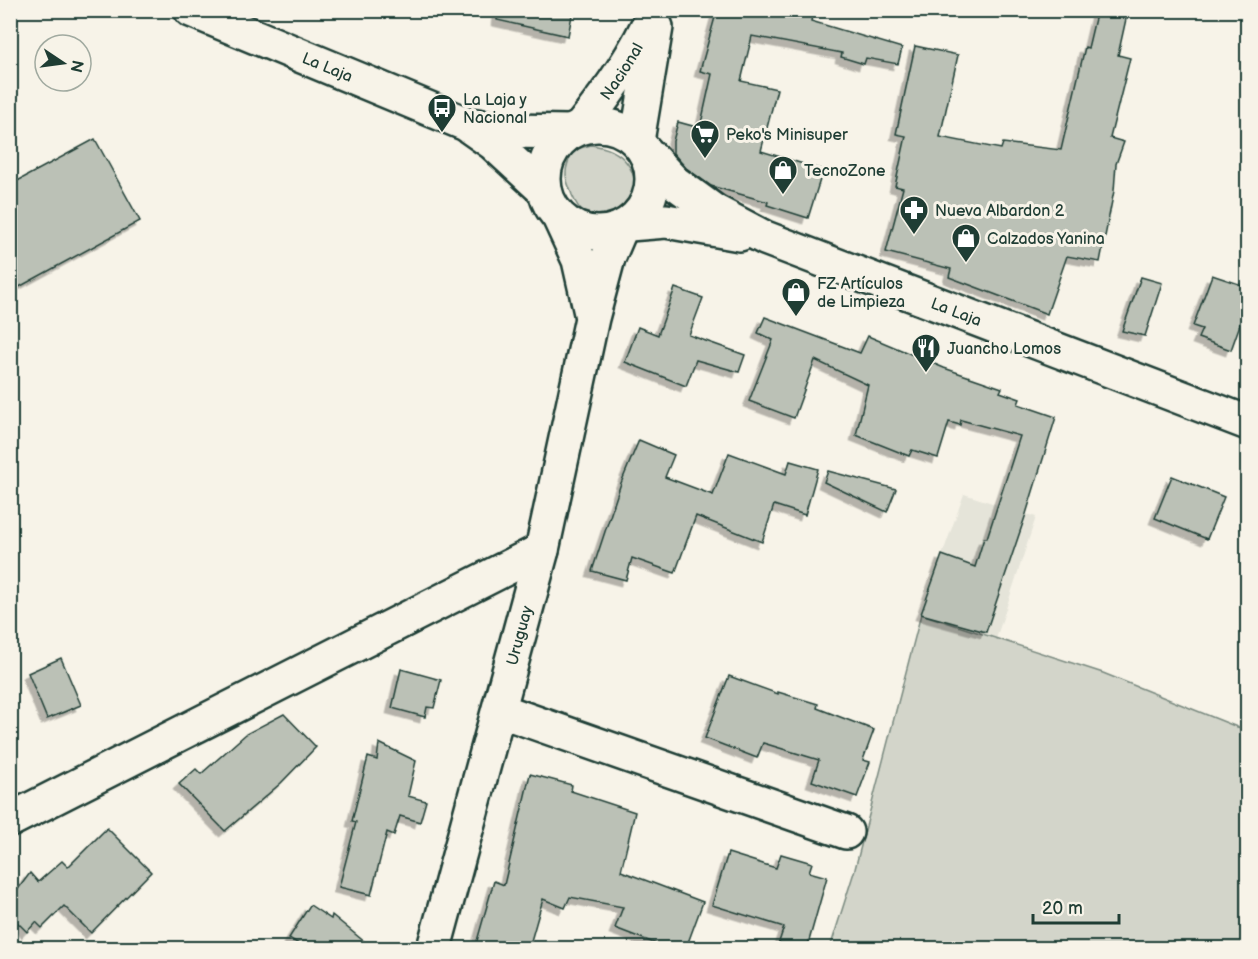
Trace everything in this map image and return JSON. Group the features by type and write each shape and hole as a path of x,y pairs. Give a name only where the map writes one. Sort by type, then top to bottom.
{"street":[{"name":"La Laja","path":"191,10 466,124 493,143 552,205"},
{"name":"Nacional","path":"575,130 605,96 642,42 657,10"},
{"name":"Nacional","path":"641,145 657,10"},
{"name":"La Laja","path":"466,124 510,131 575,130"},
{"path":"611,126 641,145 653,176 647,204 624,227 599,234 578,230 552,205 544,168 553,148 575,130 611,126"},
{"name":"La Laja","path":"641,145 674,182 714,211 765,238 1248,423"},
{"name":"Uruguay","path":"552,205 579,261 592,318"},
{"name":"La Laja","path":"624,227 666,221 765,238"},
{"name":"Uruguay","path":"434,948 542,550 592,318 608,258 624,227"},
{"path":"10,820 542,550"},
{"path":"499,710 846,832"}],"shaded area":[{"path":"591,145 603,147 621,156 632,171 635,181 638,204 620,219 611,222 602,223 585,215 572,195 567,181 567,167 573,150"},
{"path":"964,494 1036,517 996,639 921,614"},
{"path":"921,614 1103,673 1242,729 1247,717 1247,948 830,948 855,869"}],"building":[{"path":"498,10 573,10 568,36 497,20"},
{"path":"717,10 813,10 811,21 902,48 898,64 866,58 864,64 841,57 842,53 752,36 741,81 777,89 761,151 823,170 808,218 767,205 768,202 711,186 686,168 673,153 673,141 678,122 700,128 712,74 700,71"},
{"path":"1097,10 1128,10 1118,55 1130,58 1110,138 1124,142 1116,164 1114,191 1100,262 1067,256 1047,314 949,277 951,269 886,252 903,188 895,186 906,136 896,134 915,46 958,55 940,137 1001,149 1003,143 1061,150 1085,47 1088,48"},
{"path":"95,139 140,221 10,292 10,185"},
{"path":"1212,275 1248,287 1248,302 1231,350 1198,338 1202,329 1193,326"},
{"path":"1141,277 1162,283 1145,336 1122,331"},
{"path":"675,288 703,298 689,335 745,355 739,372 696,360 686,386 625,362 638,327 658,335"},
{"path":"765,317 860,353 868,336 944,368 1002,388 1000,392 1020,399 1018,404 1056,417 986,632 921,614 942,555 975,567 984,538 987,538 1020,436 961,420 960,425 949,422 938,458 912,450 909,456 856,435 868,385 815,360 794,418 749,401 773,340 758,333"},
{"path":"639,440 674,455 665,477 713,495 729,453 786,474 790,461 818,469 805,515 774,505 762,542 696,516 675,573 632,558 626,580 592,571 621,483"},
{"path":"828,471 896,489 887,512 824,482"},
{"path":"1172,476 1224,497 1207,539 1155,518"},
{"path":"61,658 81,705 47,719 28,673"},
{"path":"401,669 441,680 434,708 427,707 425,717 392,708"},
{"path":"729,676 778,694 778,692 818,704 817,708 874,730 863,760 870,762 857,797 812,781 819,760 763,743 757,758 705,738"},
{"path":"284,714 316,747 281,783 225,831 179,784 196,769 201,774 246,734"},
{"path":"379,743 416,761 408,796 426,801 420,822 400,816 394,835 387,832 371,895 339,887 356,822 352,821 368,757 377,760"},
{"path":"530,774 572,785 571,791 635,812 621,871 703,902 686,948 667,948 615,928 623,907 570,897 565,908 543,899 529,948 475,948 494,881 504,885"},
{"path":"107,828 151,872 91,933 64,906 42,928 36,922 27,932 10,915 10,900 30,873 38,882 62,861 68,867"},
{"path":"728,853 776,868 781,854 812,863 809,872 827,877 807,948 777,948 784,927 712,905"},
{"path":"310,905 331,919 332,915 372,948 305,948 289,938"}],"place":[{"name":"La Laja y Nacional","path":"442,134"},
{"name":"Peko's Minisuper","path":"705,160"},
{"name":"TecnoZone","path":"783,196"},
{"name":"Nueva Albardon 2","path":"914,236"},
{"name":"Calzados Yanina","path":"966,264"},
{"name":"FZ Artículos de Limpieza","path":"796,318"},
{"name":"Juancho Lomos","path":"926,374"}]}
